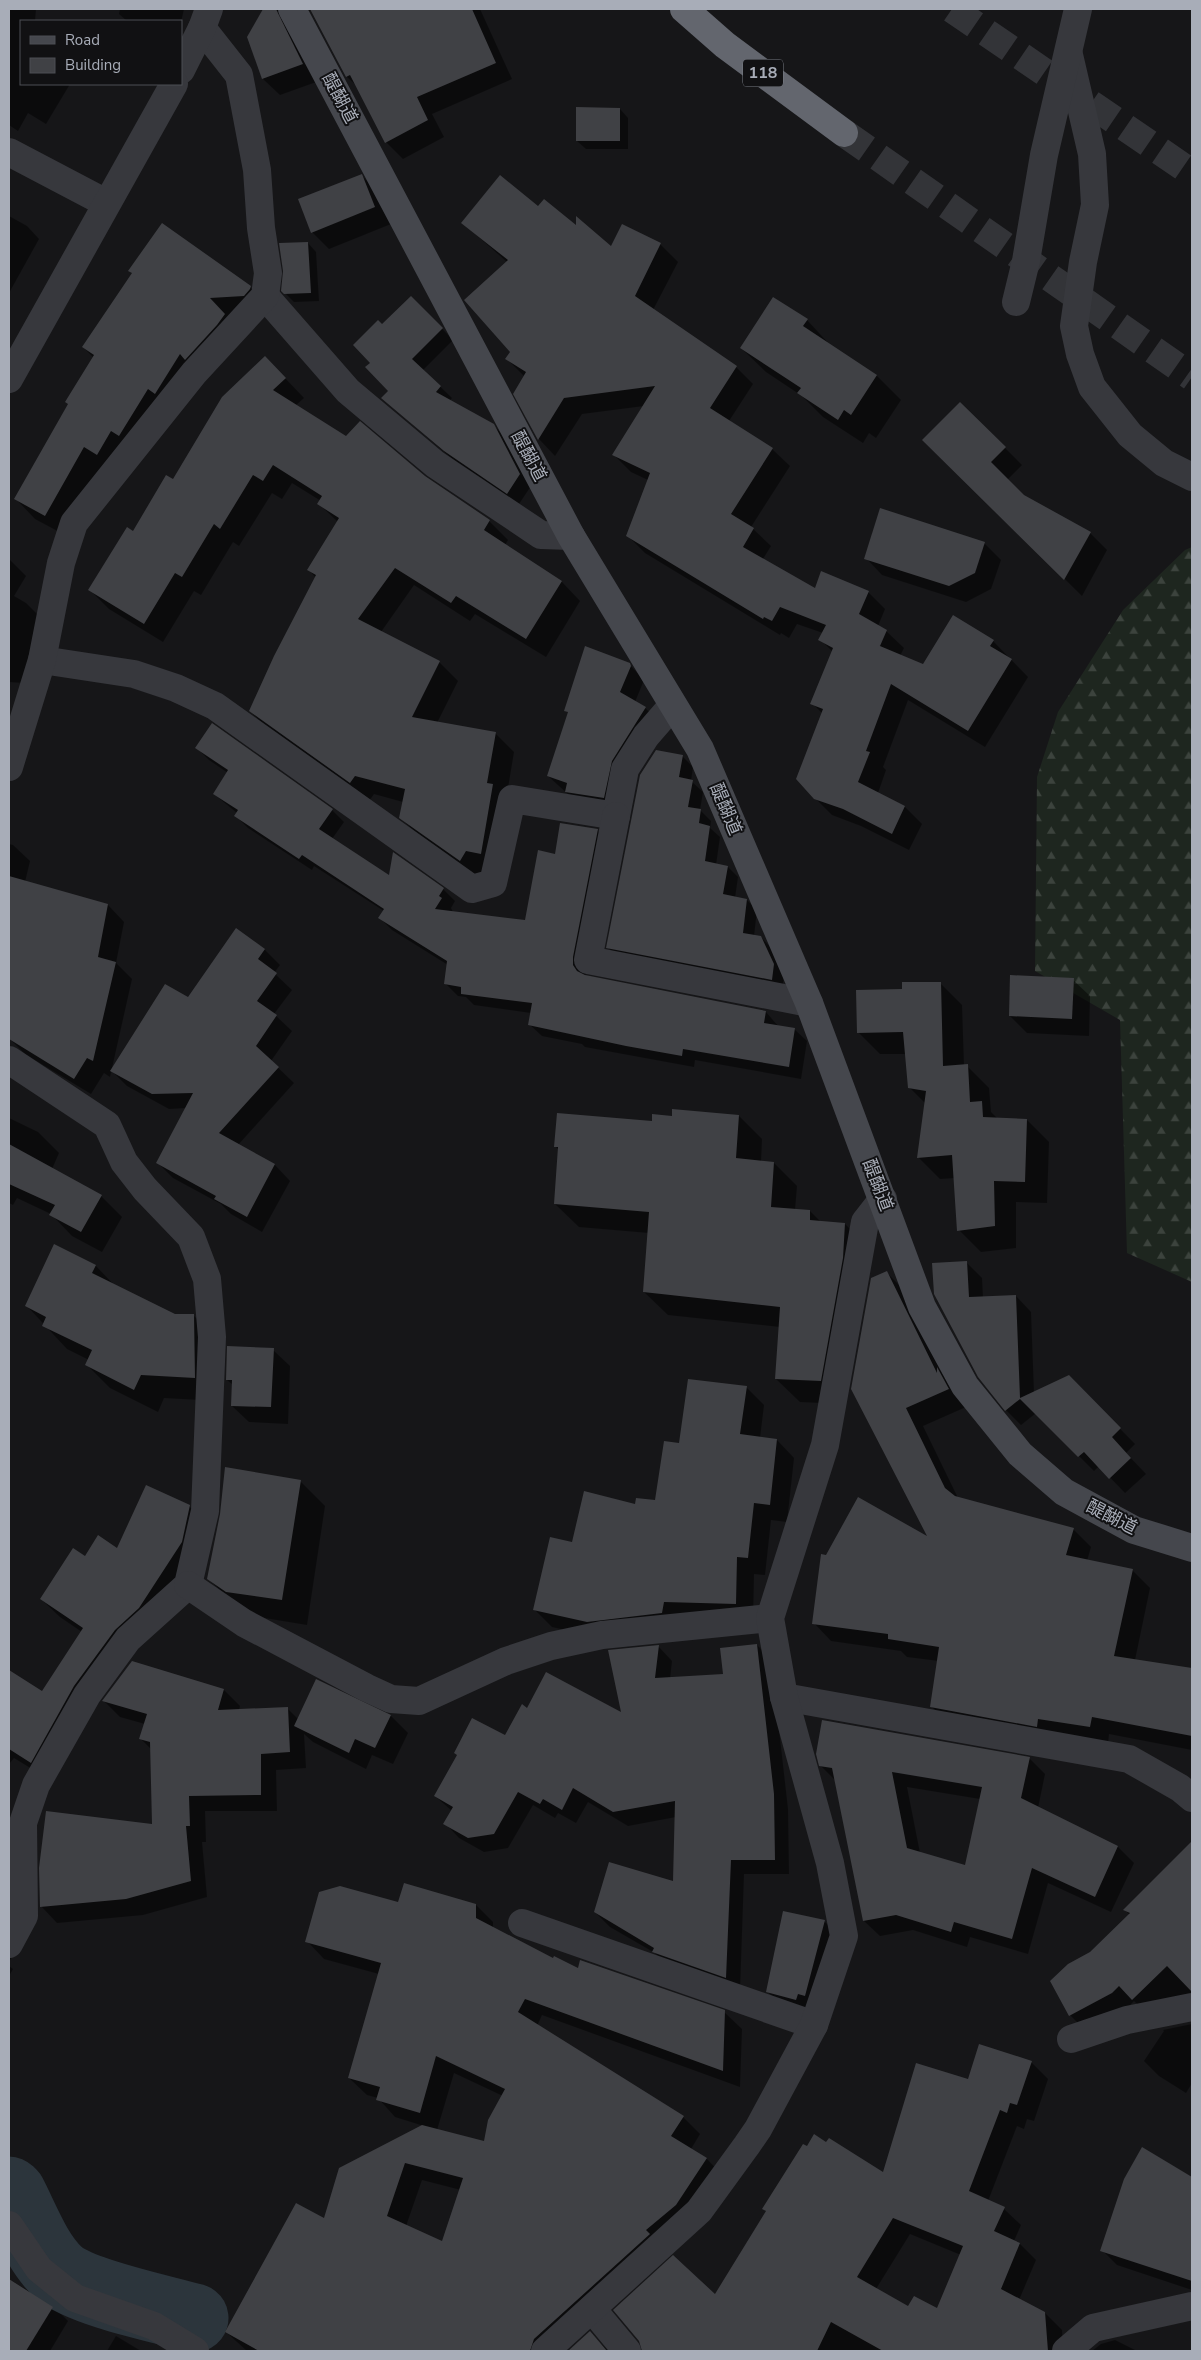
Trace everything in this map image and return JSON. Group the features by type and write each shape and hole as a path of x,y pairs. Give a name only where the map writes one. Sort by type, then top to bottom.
{"highway":[{"name":"118","path":"684,9 725,45 844,133"}],"main road":[{"name":"醍醐道","path":"292,9 571,536 672,706 700,749 809,1003 922,1307 965,1386 1020,1454 1064,1492 1126,1526 1192,1548"}],"street":[{"path":"1016,302 1026,261 1044,155 1069,55 1078,9"},
{"path":"182,68 206,18"},
{"path":"9,767 42,660 60,563 74,523 194,373 265,296 268,273 261,228 257,170 239,75 206,18"},
{"path":"1069,55 1092,154 1095,205 1083,262 1074,326 1080,354 1092,387 1130,435 1164,463 1192,477"},
{"path":"9,379 173,85"},
{"path":"9,152 106,203"},
{"path":"265,296 348,391 435,464 541,535 571,536"},
{"path":"42,660 134,674 176,688 215,706 472,889 493,883 512,799 616,816"},
{"path":"672,706 646,736 625,769 588,960 809,1003"},
{"path":"9,1060 107,1125 124,1162 145,1189 191,1237 207,1279 212,1337 205,1511 188,1585 128,1639 87,1696 36,1785 23,1822 24,1916 9,1944"},
{"path":"545,2351 699,2211 758,2129 814,2025 844,1936 830,1863 784,1697 770,1618 825,1445 865,1222 883,1199"},
{"path":"188,1585 244,1624 358,1684 390,1699 419,1701 506,1661 551,1646 602,1634 770,1618"},
{"path":"784,1697 1129,1759 1180,1788 1192,1798"},
{"path":"522,1923 814,2025"},
{"path":"1071,2039 1126,2020 1192,2007"},
{"path":"9,2225 38,2269 75,2298 154,2326 195,2351"},
{"path":"1066,2351 1093,2328 1192,2306"},
{"path":"592,2309 627,2351"}],"green space":[{"path":"1192,547 1192,1282 1127,1253 1120,1020 1035,971 1037,777 1058,712 1123,610 1185,550"}],"building":[{"path":"263,9 276,9 303,64 262,79 247,37"},
{"path":"310,9 472,9 496,63 417,97 428,120 385,143 350,75 346,77"},
{"path":"576,107 620,108 620,141 576,141"},
{"path":"362,174 375,207 311,233 298,199"},
{"path":"500,175 538,206 544,199 576,225 576,216 611,246 622,224 661,243 635,296 737,366 710,408 773,448 731,514 754,528 743,547 815,588 821,571 869,591 859,614 887,630 880,646 868,641 923,664 953,615 994,640 990,646 1012,659 968,731 891,684 866,751 870,752 858,782 905,806 892,834 843,809 814,799 796,779 823,709 810,704 833,648 818,640 826,625 780,607 772,621 764,617 763,619 626,536 650,473 612,455 655,386 564,398 538,440 513,394 526,372 505,359 510,352 464,300 508,260 461,223"},
{"path":"162,223 251,286 250,289 244,296 210,298 225,314 217,325 185,360 180,354 155,394 148,389 119,436 111,431 97,455 84,447 45,516 14,499 68,404 65,402 94,355 82,347 132,273 128,271"},
{"path":"308,242 311,293 284,294 281,291 283,271 279,243"},
{"path":"411,296 443,328 412,359 441,386 436,392 494,424 520,474 507,494 444,451 381,398 388,391 365,367 370,363 353,345 378,320 382,324"},
{"path":"773,297 808,319 803,326 877,375 851,415 844,410 838,420 797,393 801,388 740,348"},
{"path":"265,356 286,378 273,390 346,436 360,421 425,476 490,520 484,530 562,581 526,639 456,596 451,603 395,568 358,619 440,661 412,717 496,732 487,783 493,784 481,854 466,851 460,861 399,818 405,789 355,776 350,783 249,711 274,656 316,575 307,570 339,518 317,504 322,496 273,465 263,481 253,475 220,529 214,524 182,577 175,573 144,624 88,590 127,527 133,531 166,475 173,479 222,397"},
{"path":"960,402 1006,447 991,462 1024,495 1091,532 1064,580 922,440"},
{"path":"880,508 985,542 975,573 949,586 864,559"},
{"path":"585,646 630,663 631,666 620,692 646,707 612,761 604,798 565,792 567,783 547,776 568,712 564,711"},
{"path":"212,723 333,809 319,829 389,875 393,852 444,888 439,896 442,898 435,909 525,920 538,850 555,854 560,823 598,829 573,957 573,965 577,971 585,975 766,1011 764,1023 795,1028 789,1067 683,1049 682,1056 528,1025 532,1003 461,994 461,987 444,984 447,961 378,918 384,909 302,855 299,859 234,816 238,810 213,794 228,770 195,748"},
{"path":"656,750 683,755 679,777 693,780 688,807 701,809 699,823 710,826 705,861 728,866 723,894 747,899 743,933 761,936 774,964 772,980 606,948 640,775"},
{"path":"9,876 108,904 98,957 116,962 93,1061 87,1058 74,1079 9,1039"},
{"path":"236,928 265,949 258,959 277,973 257,1001 277,1015 256,1046 279,1067 219,1133 275,1164 247,1217 214,1199 216,1196 156,1163 193,1093 152,1094 110,1071 165,984 188,997"},
{"path":"1010,975 1074,978 1072,1019 1009,1016"},
{"path":"902,982 941,982 943,1066 968,1064 970,1102 982,1101 983,1117 1027,1119 1025,1182 994,1181 995,1226 957,1231 952,1155 917,1158 926,1091 908,1088 903,1032 857,1033 856,990 902,989"},
{"path":"672,1109 739,1115 736,1158 774,1162 771,1207 810,1210 810,1220 845,1223 843,1258 821,1381 775,1379 780,1307 643,1292 649,1212 554,1204 558,1147 554,1147 557,1113 652,1121 652,1114 672,1116"},
{"path":"9,1144 102,1195 81,1232 49,1215 55,1205 9,1184"},
{"path":"54,1244 96,1265 92,1273 175,1314 194,1314 195,1378 141,1375 134,1390 85,1365 92,1350 42,1326 46,1317 25,1306"},
{"path":"967,1261 969,1297 1016,1295 1020,1398 1069,1375 1121,1428 1112,1437 1131,1458 1109,1479 1084,1452 1078,1457 1020,1399 1005,1411 978,1377 934,1294 932,1263"},
{"path":"887,1271 937,1373 937,1367 949,1389 906,1408 945,1488 955,1496 1074,1528 1066,1555 1133,1569 1114,1656 1192,1668 1192,1736 1092,1717 1090,1727 1038,1719 1037,1727 930,1707 939,1647 888,1639 888,1634 812,1624 821,1554 826,1555 858,1497 927,1536 851,1389 871,1278"},
{"path":"227,1346 274,1348 271,1407 231,1406 232,1380 226,1380"},
{"path":"688,1379 747,1386 740,1434 777,1439 770,1505 754,1503 748,1558 737,1557 736,1604 664,1602 662,1613 587,1622 533,1610 550,1537 572,1542 584,1491 635,1504 636,1498 655,1500 664,1441 679,1443"},
{"path":"225,1467 301,1480 282,1600 226,1592 207,1579 220,1514"},
{"path":"146,1485 190,1505 182,1542 139,1608 115,1630 74,1686 31,1763 9,1749 9,1670 42,1691 83,1628 40,1599 73,1548 85,1556 98,1535 117,1548"},
{"path":"757,1644 774,1794 775,1860 731,1860 726,1978 652,1952 654,1948 594,1912 609,1862 673,1881 675,1801 613,1812 573,1788 562,1810 543,1799 540,1804 518,1792 494,1834 468,1838 443,1824 453,1807 434,1796 457,1755 454,1753 472,1718 505,1735 522,1704 527,1708 546,1672 621,1712 608,1650 659,1645 655,1678 723,1674 720,1648"},
{"path":"132,1661 224,1689 218,1710 288,1707 290,1752 261,1754 261,1795 189,1796 190,1826 186,1826 191,1881 126,1899 40,1907 39,1868 46,1811 152,1824 150,1742 139,1739 147,1714 102,1701"},
{"path":"316,1679 391,1715 375,1748 355,1739 349,1753 294,1726"},
{"path":"822,1720 1030,1757 1021,1798 1118,1846 1095,1897 1032,1868 1012,1939 954,1922 951,1932 896,1915 863,1921 832,1768 819,1766 816,1754","holes":["892,1772 982,1787 965,1865 907,1848"]},
{"path":"1192,1841 1192,1992 1167,1966 1132,2000 1119,1986 1112,1993 1069,2016 1050,1981 1068,1964 1090,1952 1130,1913 1123,1910"},
{"path":"404,1883 476,1904 476,1918 553,1958 554,1956 578,1968 580,1960 725,2010 723,2071 525,1999 518,2012 684,2116 671,2136 707,2158 676,2205 646,2230 650,2234 534,2339 530,2351 259,2351 225,2332 296,2203 324,2218 339,2168 422,2125 484,2141 488,2120 505,2089 436,2056 420,2113 376,2100 380,2087 348,2078 381,1963 305,1942 319,1892 340,1886 398,1902","holes":["405,2163 463,2178 442,2241 387,2216"]},
{"path":"783,1911 825,1920 805,1996 798,1994 796,2000 766,1992"},
{"path":"979,2044 1032,2061 1017,2105 1010,2103 1007,2113 1000,2110 969,2191 1005,2207 994,2231 1020,2243 1001,2289 1045,2312 1048,2351 883,2351 831,2322 817,2351 642,2351 639,2341 613,2310 673,2255 715,2294 766,2211 762,2209 803,2144 807,2146 814,2134 826,2142 829,2138 883,2172 916,2063 968,2079","holes":["893,2218 963,2246 937,2308 914,2296 908,2306 857,2277"]},
{"path":"1142,2147 1192,2177 1192,2281 1100,2251 1124,2179"},
{"path":"9,2279 53,2307 26,2351 9,2351"},
{"path":"590,2331 607,2351 568,2351"}],"waterway":[{"path":"9,2191 44,2256 59,2273 70,2280 104,2294 194,2318"}],"tunnel":[{"path":"952,9 1192,173"},
{"path":"844,133 1192,377"}]}
